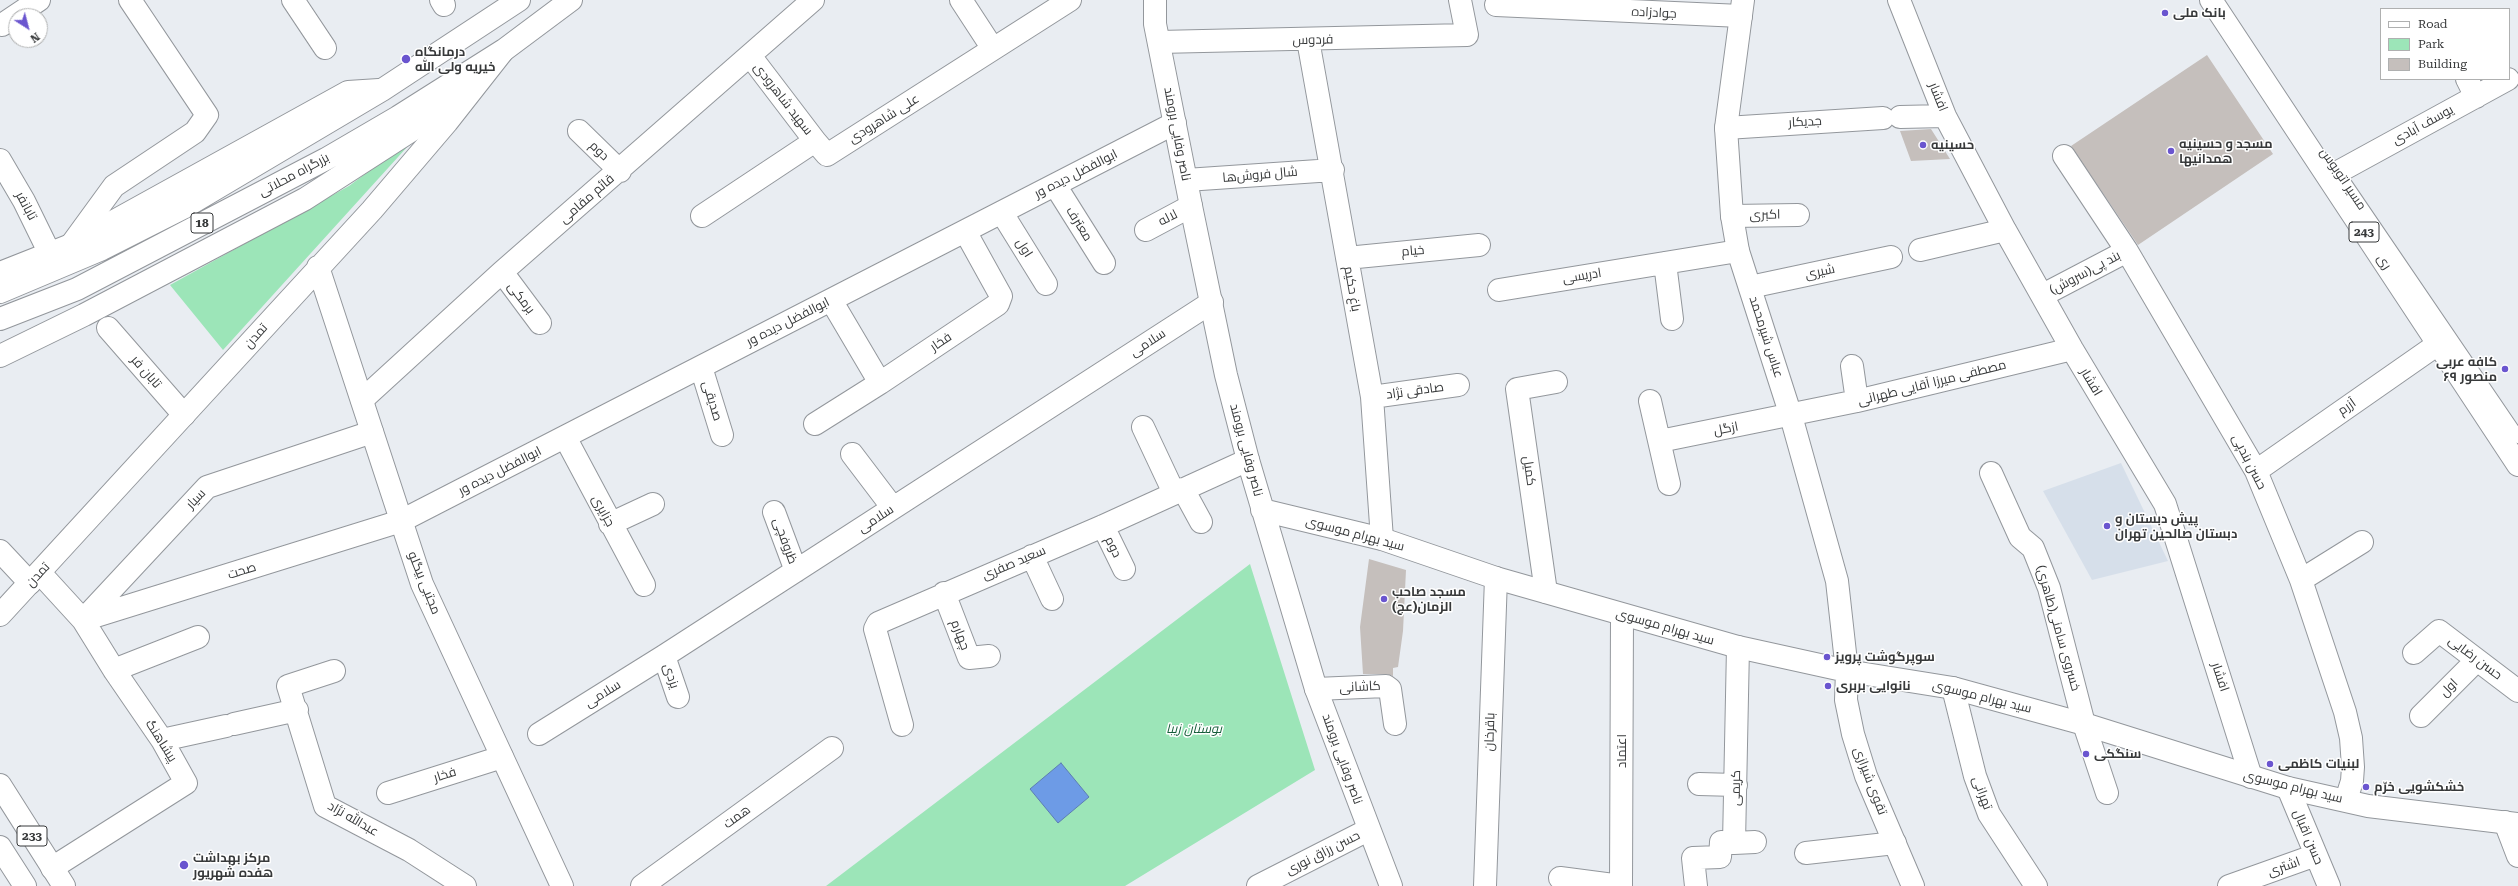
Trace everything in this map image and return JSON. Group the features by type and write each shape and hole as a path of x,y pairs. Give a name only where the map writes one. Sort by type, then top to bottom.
{"main road":[{"path":"2,25 38,0"},
{"path":"293,0 325,48"},
{"name":"بزرگراه محلاتی","path":"0,292 102,249 183,208 382,90 519,0"},
{"name":"بزرگراه محلاتی","path":"0,319 77,289 326,159 398,117 504,50 571,0"},
{"name":"قائم مقامی","path":"362,400 502,272 751,57 813,0"},
{"path":"961,0 994,49"},
{"name":"علی شاهرودی","path":"815,140 827,155 1070,0"},
{"name":"ناصر وفایی برومند","path":"1155,0 1155,24 1191,206 1226,375 1248,460 1316,689 1368,830 1391,886"},
{"name":"فردوس","path":"1159,42 1308,40 1467,35 1460,0"},
{"name":"افشار","path":"1899,0 1945,116 2005,230 2043,295 2072,350 2165,504 2252,777"},
{"name":"ری","path":"2211,0 2518,465"},
{"path":"71,244 114,186 195,132 207,115 136,2"},
{"name":"جوادزاده","path":"1496,5 1743,4"},
{"name":"عباس شیرمحمد","path":"1743,4 1726,128 1732,216 1738,251 1791,416 1837,581 1847,671"},
{"name":"باغ حکیم","path":"1308,40 1333,170 1372,397 1382,539"},
{"path":"0,356 84,316 305,199 423,123 504,50"},
{"name":"تمدن","path":"0,615 318,267 372,210 448,122 504,50"},
{"name":"سهید شاهرودی","path":"751,57 815,140"},
{"name":"یوسف آبادی","path":"2338,172 2472,88 2508,80"},
{"path":"0,273 71,244 265,140 348,92 382,90"},
{"name":"جدیکار","path":"1726,128 1892,117 1945,116"},
{"name":"ابوالفضل دیده ور","path":"401,521 1175,123"},
{"name":"دوم","path":"579,131 620,171"},
{"path":"702,216 815,140"},
{"name":"حسن بندپی","path":"2064,156 2126,251 2256,471 2301,580 2345,712 2351,738 2352,781 2346,800"},
{"name":"تابانفر","path":"0,160 24,201 49,252"},
{"name":"شال فروش‌ها","path":"1186,180 1333,170"},
{"name":"معترف","path":"1055,185 1104,263"},
{"name":"لاله","path":"1146,230 1191,206"},
{"name":"اول","path":"1002,212 1046,284"},
{"name":"اکبری","path":"1732,216 1798,215"},
{"path":"1920,250 2005,230"},
{"name":"فخار","path":"815,424 880,384 998,304 1001,296 965,231"},
{"name":"خیام","path":"1347,258 1479,245"},
{"name":"ادریسی","path":"1499,290 1738,251"},
{"name":"بند پی(سروش)","path":"2043,295 2126,251"},
{"name":"شیری","path":"1750,287 1891,257"},
{"path":"1665,263 1672,319"},
{"name":"مجتبی بیگلو","path":"318,267 422,584 562,886"},
{"name":"برمکی","path":"502,272 540,323"},
{"path":"831,300 880,384"},
{"name":"سلامی","path":"539,734 664,656 1212,302"},
{"name":"تابان فر","path":"108,328 184,415"},
{"name":"آزرم","path":"2256,471 2438,344"},
{"name":"مصطفی میرزا آقایی طهرانی","path":"1791,416 1857,402 2072,350"},
{"path":"1852,366 1857,402"},
{"name":"صدیقی","path":"701,367 722,436"},
{"name":"کمیل","path":"1546,592 1517,389 1556,382"},
{"name":"صادقی نژاد","path":"1372,397 1458,385"},
{"path":"1650,402 1660,441 1668,484"},
{"name":"ازگل","path":"1660,441 1791,416"},
{"path":"1143,427 1179,491 1201,522"},
{"name":"سیار","path":"83,620 208,487 372,432"},
{"name":"جزایری","path":"565,437 610,524 644,585"},
{"path":"852,454 893,508"},
{"name":"سعید صفری","path":"902,725 875,629 878,623 944,593 1103,526 1248,460"},
{"name":"خسروی سامنی(طاهری)","path":"1991,473 2020,537 2033,548 2049,588 2084,724 2108,793"},
{"path":"610,524 653,504"},
{"name":"سید بهرام موسوی","path":"1262,510 1382,539 1496,578 1622,616 1738,647 1847,671 1953,688 2084,724 2288,788 2368,806 2511,823"},
{"name":"ظروفچی","path":"774,512 796,571"},
{"name":"صحت","path":"83,620 401,521"},
{"name":"دوم","path":"1103,526 1124,569"},
{"path":"2301,580 2362,542"},
{"name":"پیشاهنگ","path":"0,551 35,578 83,620 114,670 162,740 186,783 58,877"},
{"path":"1032,556 1052,599"},
{"name":"باقرخان","path":"1484,886 1496,578"},
{"name":"چهارم","path":"944,593 969,658 989,656"},
{"name":"اعتماد","path":"1621,886 1622,616"},
{"name":"حسن رضایی","path":"2414,653 2439,631 2518,691"},
{"path":"114,670 198,637"},
{"name":"کریمی","path":"1696,886 1693,858 1720,857 1721,842 1744,842 1736,785 1738,647"},
{"name":"یزدی","path":"664,656 678,697"},
{"name":"اول","path":"2421,716 2477,660"},
{"name":"عبدالله نژاد","path":"334,671 288,686 325,806 409,850 465,886"},
{"name":"تقوی شیرازی","path":"1847,671 1846,700 1853,734 1866,776 1913,886"},
{"name":"کاشانی","path":"1316,689 1386,686 1390,688 1395,724"},
{"name":"تهرانی","path":"1953,688 1975,776 1989,814 2036,886"},
{"path":"162,740 296,710"},
{"name":"همت","path":"642,886 832,748"},
{"name":"فخار","path":"388,793 502,757"},
{"path":"1698,784 1736,785"},
{"name":"233","path":"0,785 58,877"},
{"name":"حسن اقبال","path":"2288,788 2329,886"},
{"path":"2511,823 2518,856"},
{"name":"حسن رزاق نوری","path":"1258,886 1368,830"},
{"path":"1806,853 1895,843"},
{"name":"233","path":"0,847 25,886"},
{"name":"اشتری","path":"2229,886 2316,855"},
{"path":"1560,878 1621,886"}],"lane":[{"name":"مسیر اتوبوس","path":"2224,0 2338,172 2518,437"}],"shaded area":[{"name":"پیش دبستان و دبستان صالحین تهران","path":"2121,463 2168,561 2092,580 2043,491"}],"green space":[{"path":"445,114 418,135 223,350 170,285 349,186"},
{"name":"بوستان زیبا","path":"1250,564 1315,770 1125,886 826,886"}],"water":[{"path":"1061,763 1089,797 1058,823 1030,789"}],"building":[{"name":"مسجد و حسینیه همدانیها","path":"2207,55 2273,154 2138,245 2071,146"},
{"name":"حسینیه","path":"1931,129 1950,159 1911,161 1900,131"},
{"name":"مسجد صاحب الزمان(عج)","path":"1369,559 1406,570 1403,631 1398,667 1393,668 1393,676 1385,674 1363,674 1360,627"}],"place":[{"name":"بانک ملی","path":"2165,13"},
{"name":"درمانگاه خیریه ولی الله","path":"406,59"},
{"name":"حسینیه","path":"1923,145"},
{"name":"مسجد و حسینیه همدانیها","path":"2171,151"},
{"name":"کافه عربی منصور ۶۹","path":"2505,369"},
{"name":"پیش دبستان و دبستان صالحین تهران","path":"2107,526"},
{"name":"مسجد صاحب الزمان(عج)","path":"1384,599"},
{"name":"سوپرگوشت پرویز","path":"1827,657"},
{"name":"نانوایی بربری","path":"1828,686"},
{"name":"سنگکی","path":"2086,754"},
{"name":"لبنیات کاظمی","path":"2270,764"},
{"name":"خشکشویی خرّم","path":"2366,787"},
{"name":"مرکز بهداشت هفده شهریور","path":"184,865"}]}
